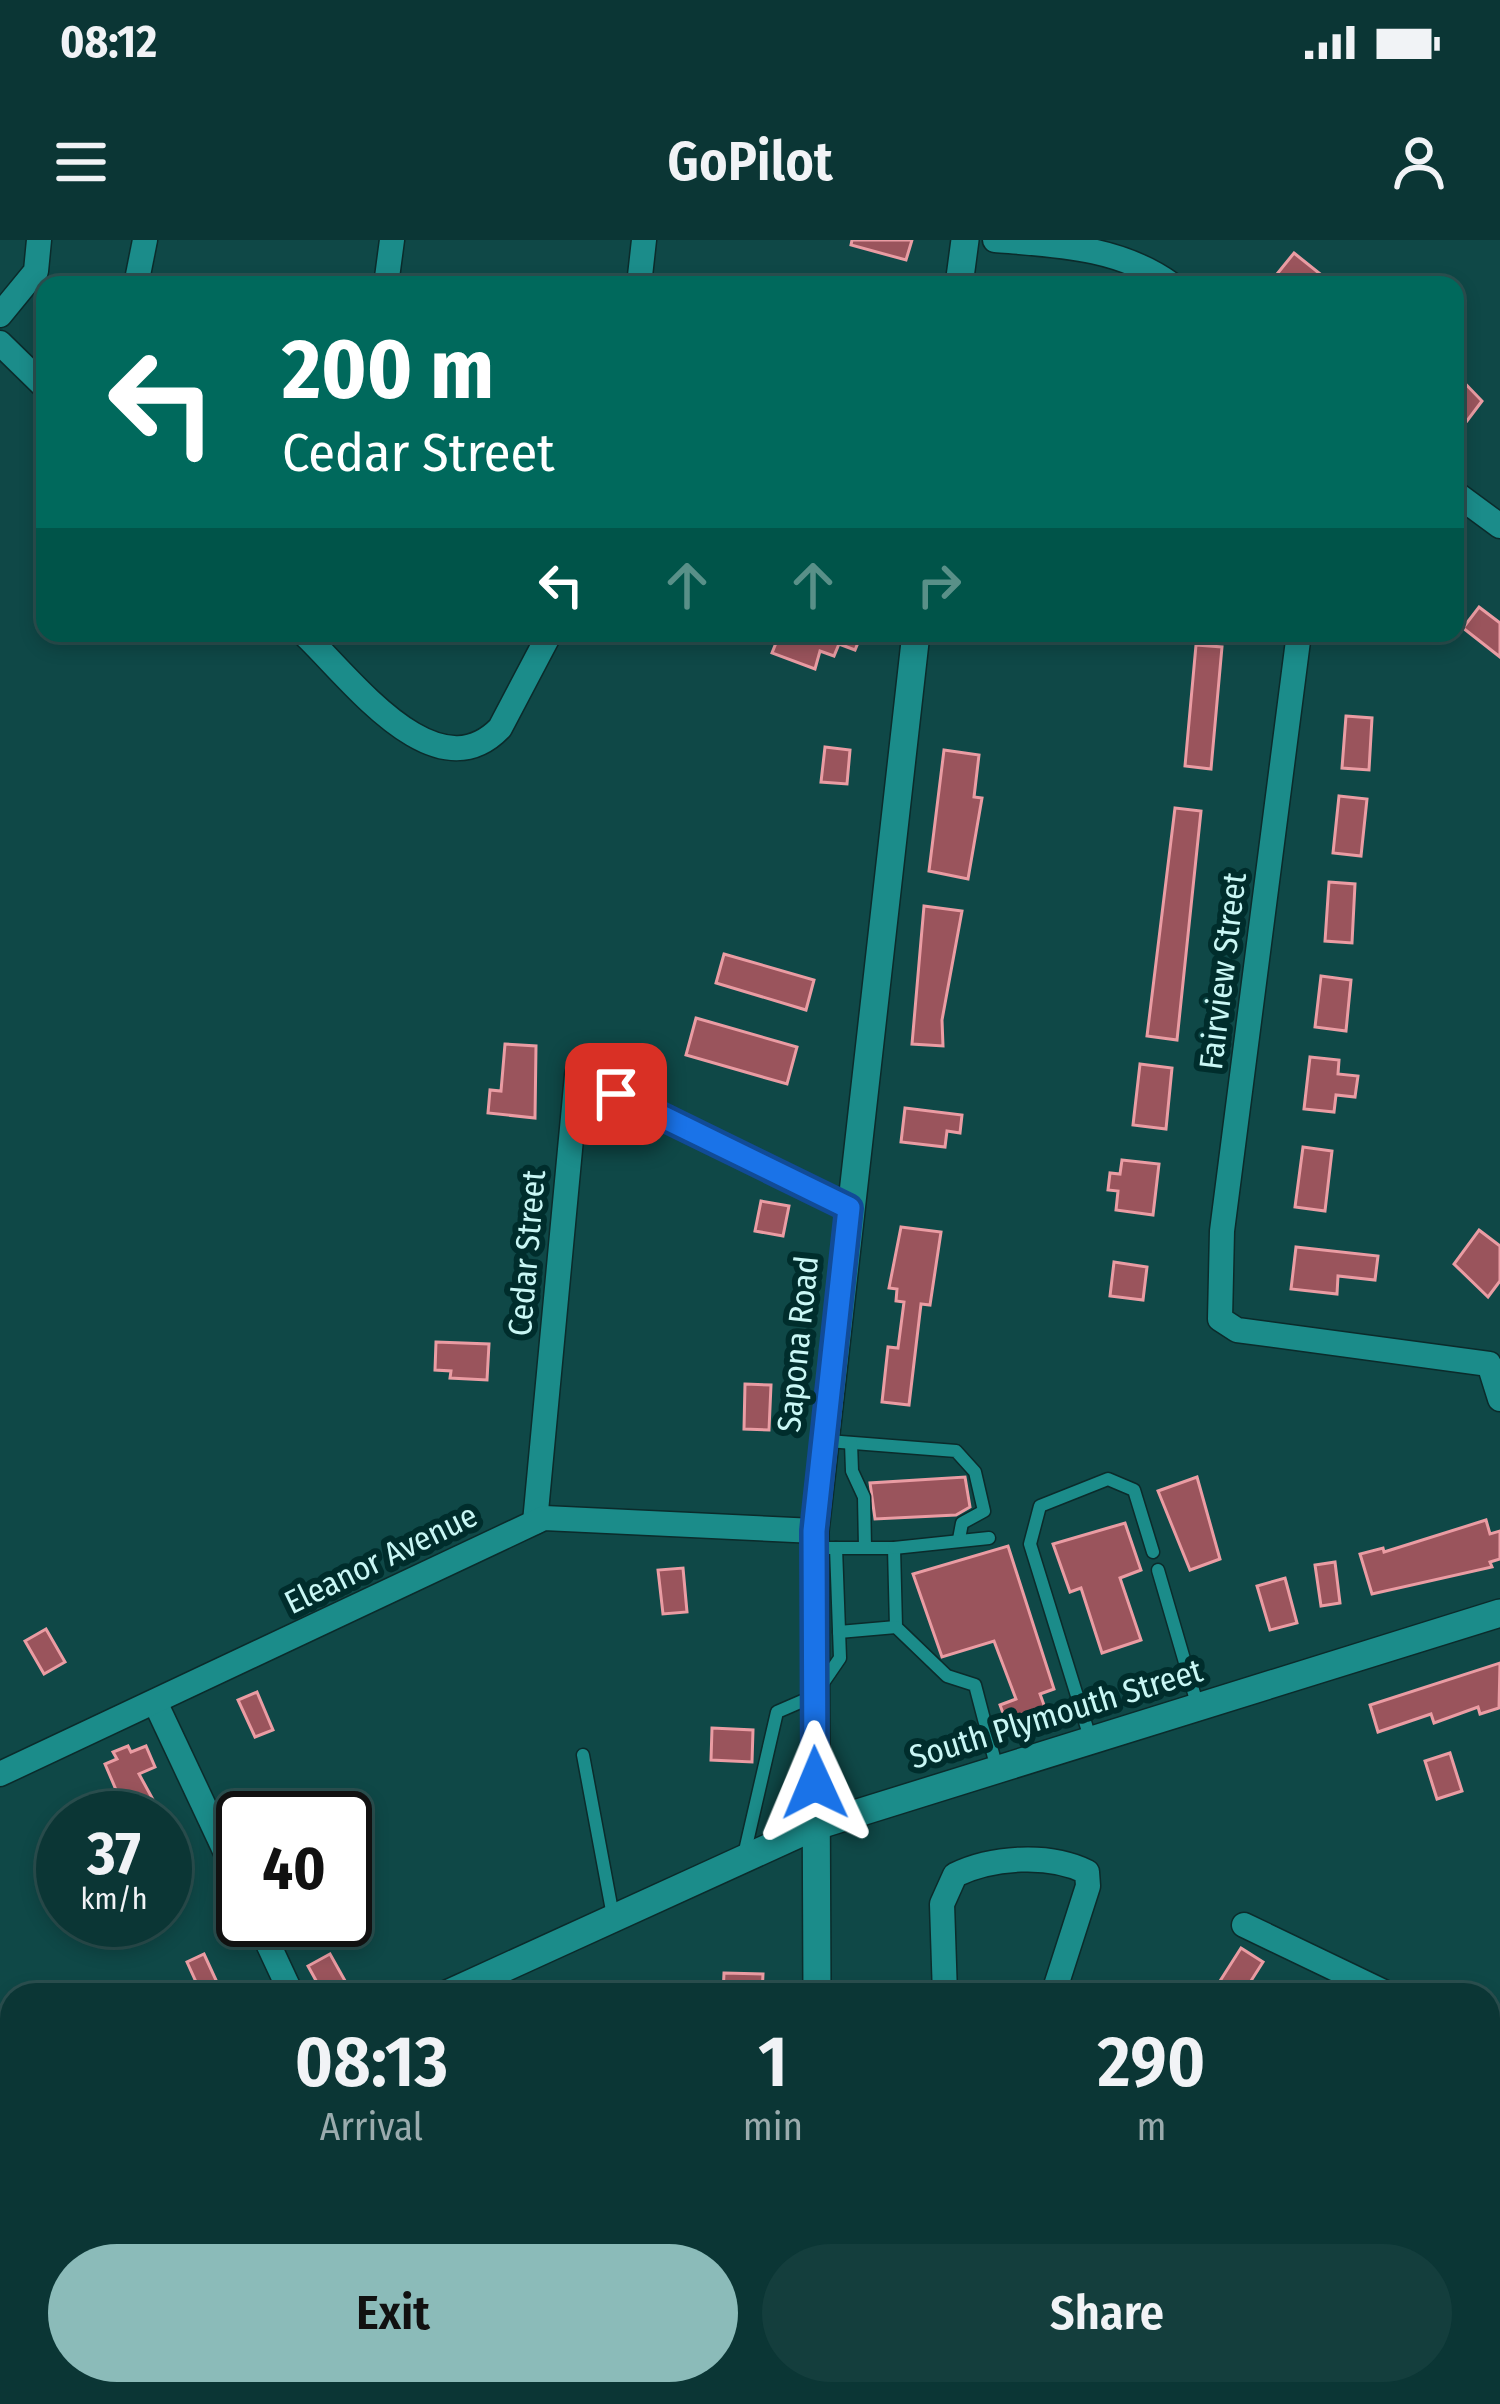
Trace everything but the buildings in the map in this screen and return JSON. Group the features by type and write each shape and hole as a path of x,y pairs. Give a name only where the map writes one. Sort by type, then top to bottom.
{"street":[{"path":"0,315 36,272 39,240"},
{"path":"138,276 145,240"},
{"path":"387,276 392,240"},
{"path":"640,276 644,240"},
{"path":"960,276 965,240"},
{"path":"995,240 1074,247 1127,259 1156,276"},
{"path":"0,343 36,378"},
{"path":"1464,500 1500,526"},
{"path":"312,642 406,731 439,748 457,751 489,740 500,728 545,642"},
{"name":"Sapona Road","path":"817,1983 814,1696 822,1542 837,1441 849,1208 915,642"},
{"name":"Fairview Street","path":"1298,642 1222,1231 1220,1319 1237,1330 1489,1364 1500,1399"},
{"name":"Cedar Street","path":"535,1522 577,1076 849,1208"},
{"name":"Eleanor Avenue","path":"0,1774 544,1518 822,1542"},
{"name":"South Plymouth Street","path":"471,1983 816,1826 1500,1613"},
{"path":"156,1704 216,1832"},
{"path":"945,1983 942,1904 955,1875 984,1861 1071,1864 1087,1872 1088,1886 1057,1983"},
{"path":"1244,1925 1365,1983"},
{"path":"270,1947 286,1983"}],"lane":[{"path":"837,1441 956,1450 976,1472 984,1510 962,1523 959,1539"},
{"path":"837,1441 864,1497 866,1547"},
{"path":"1091,1741 1030,1544 1040,1506 1108,1479 1133,1490 1153,1552"},
{"path":"743,1856 777,1712 814,1696 840,1658 822,1542 893,1548 989,1538"},
{"path":"893,1548 896,1627 947,1676 975,1685 998,1770"},
{"path":"1158,1570 1198,1708"},
{"path":"838,1632 896,1627"},
{"path":"583,1755 613,1917"}],"route":[{"path":"616,1094 849,1208 814,1531 815,1783"}]}
